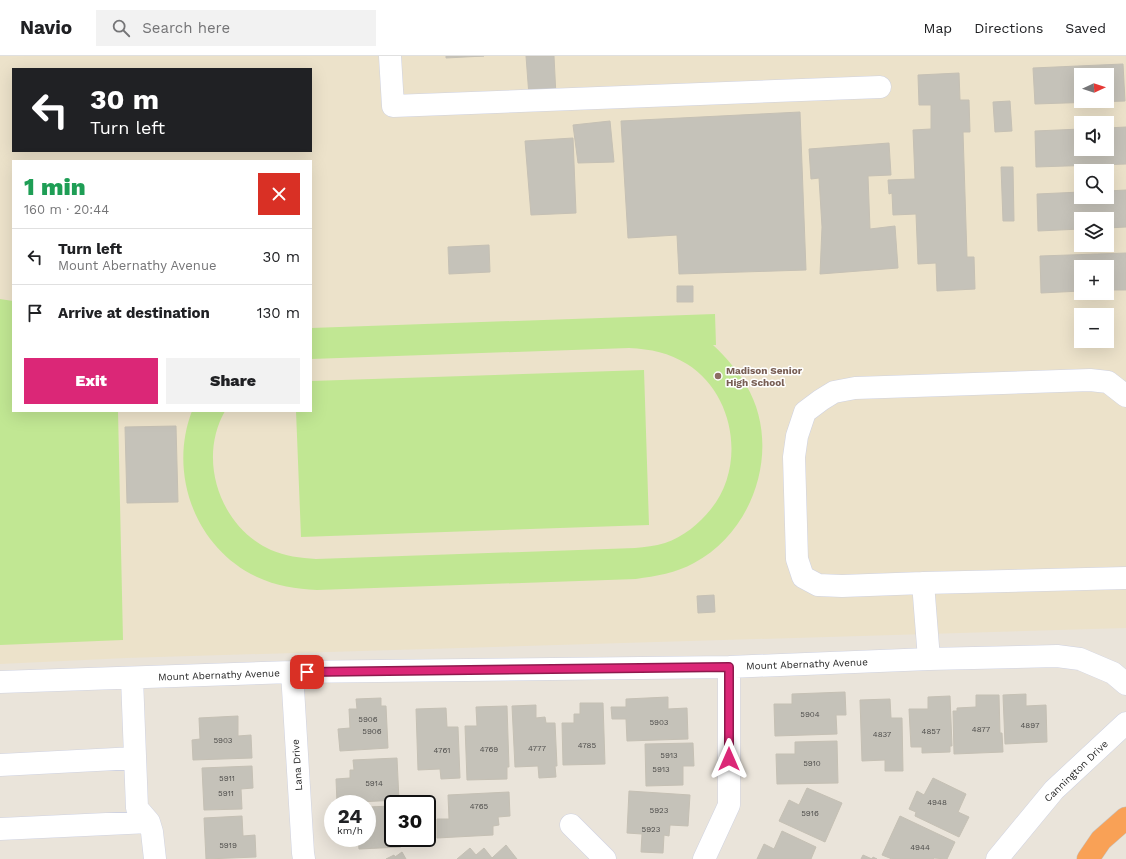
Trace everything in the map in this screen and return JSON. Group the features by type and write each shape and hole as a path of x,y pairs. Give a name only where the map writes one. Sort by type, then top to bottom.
{"highway":[{"path":"1088,859 1101,840 1126,818"}],"street":[{"path":"390,56 393,106 880,87"},
{"path":"1126,396 1108,382 1090,380 855,388 834,392 805,412 797,436 794,457 797,559 803,577 818,585 842,586 1126,578"},
{"path":"923,583 929,659"},
{"name":"Mount Abernathy Avenue","path":"0,682 292,672 729,667 929,659 1057,656 1080,659 1113,673 1126,684"},
{"path":"704,859 729,805 729,667"},
{"name":"Lana Drive","path":"292,672 304,859"},
{"path":"132,678 137,808 149,822 152,832 155,859"},
{"name":"Cannington Drive","path":"997,859 1054,790 1126,723"},
{"path":"0,765 135,758"},
{"path":"0,829 149,822"},
{"path":"571,825 605,859"}],"shaded area":[{"name":"Madison Senior High School","path":"0,56 1126,56 1126,628 126,658 0,664"}],"green space":[{"path":"0,299 12,301 12,412 118,412 123,640 0,645"},
{"path":"715,314 716,345 713,345 739,374 757,409 762,433 762,459 757,484 747,508 733,530 716,548 694,563 673,572 658,575 636,579 317,590 279,585 264,580 235,564 217,548 203,528 192,506 186,483 183,459 185,435 192,412 225,412 217,430 213,450 214,470 218,490 227,509 238,525 253,539 271,550 298,557 316,559 635,548 654,546 678,537 701,520 711,509 722,492 729,472 731,452 730,432 725,412 716,393 703,377 687,364 660,352 629,348 312,359 312,328"},
{"path":"644,370 649,525 301,537 296,412 312,412 312,381"}],"building":[{"path":"446,56 484,56 446,58"},
{"path":"526,56 554,56 556,96 529,96"},
{"path":"1123,64 1125,101 1114,101 1114,68 1074,68 1074,103 1035,104 1033,68"},
{"path":"959,73 960,100 969,100 970,132 963,132 967,257 974,257 975,289 937,291 936,263 918,264 916,214 893,215 892,193 889,194 888,180 915,179 913,130 931,129 931,105 919,105 918,75"},
{"path":"1010,101 1012,131 995,132 993,102"},
{"path":"800,112 806,270 679,274 677,235 628,238 621,121"},
{"path":"610,121 614,162 578,163 573,125"},
{"path":"1126,127 1126,164 1074,164 1074,166 1036,167 1035,131 1074,129 1074,156 1114,156 1114,128"},
{"path":"573,138 576,213 531,215 525,141"},
{"path":"889,143 891,175 868,176 870,229 895,226 898,268 820,274 822,227 819,178 811,179 809,149"},
{"path":"1001,167 1013,167 1014,221 1003,221"},
{"path":"1126,190 1126,227 1114,228 1114,212 1074,212 1074,229 1038,231 1037,194 1074,192 1074,204 1114,204 1114,191"},
{"path":"489,245 490,272 449,274 448,247"},
{"path":"1126,253 1126,290 1114,290 1114,260 1074,260 1074,291 1041,293 1040,256"},
{"path":"677,286 693,286 693,302 677,302"},
{"path":"176,426 178,502 127,503 125,427"},
{"path":"714,595 715,612 698,613 697,596"},
{"path":"845,692 846,715 836,715 837,734 775,736 774,704 792,704 792,694"},
{"path":"1026,694 1026,706 1046,705 1047,742 1005,744 1003,695"},
{"path":"976,695 999,695 1000,733 1002,733 1003,752 954,754 953,711 957,711 957,708 976,707"},
{"path":"950,696 952,746 950,746 950,752 922,753 922,747 911,747 909,709 928,709 928,697"},
{"path":"668,697 668,709 687,708 688,739 627,741 626,719 612,719 611,707 626,707 626,699"},
{"path":"381,698 381,706 386,706 388,748 340,751 338,729 350,728 349,709 357,709 356,699"},
{"path":"890,699 891,718 902,718 903,771 885,771 885,760 862,761 860,700"},
{"path":"580,703 603,703 605,764 563,765 562,723 574,723 574,714 580,714"},
{"path":"536,705 536,718 545,717 546,723 555,723 557,766 555,766 556,777 539,778 538,766 515,767 512,706"},
{"path":"507,706 509,767 507,767 507,779 467,780 465,726 477,726 476,707"},
{"path":"446,708 447,727 458,727 460,778 441,779 440,769 418,770 416,709"},
{"path":"238,716 238,736 251,735 252,758 193,760 192,740 200,739 199,718"},
{"path":"837,741 838,783 777,784 776,754 795,754 795,742"},
{"path":"693,743 694,766 683,766 683,785 646,786 645,744"},
{"path":"397,758 399,795 384,795 384,801 376,801 376,795 337,795 336,779 350,778 350,770 354,770 353,760"},
{"path":"252,766 253,788 241,789 242,809 204,810 202,768"},
{"path":"933,778 966,794 958,812 969,817 959,837 915,816 916,812 909,809 917,791 924,795"},
{"path":"807,788 842,803 825,842 779,821 789,800 799,805"},
{"path":"629,791 690,795 688,826 670,825 669,836 664,835 663,853 641,852 642,834 627,833"},
{"path":"509,792 510,816 498,817 499,825 493,826 493,835 437,838 437,819 449,819 448,795"},
{"path":"384,806 384,847 401,847 359,849 359,847 376,847 376,807"},
{"path":"242,816 243,836 255,835 256,857 206,859 204,818"},
{"path":"900,816 955,842 947,859 892,859 882,855"},
{"path":"782,831 816,847 811,859 757,859 764,844 774,849"},
{"path":"506,845 517,859 457,859 470,848 476,855 484,848 492,858"},
{"path":"402,852 406,859 386,859 394,855 395,857"},
{"path":"863,855 872,859 861,859"}],"place":[{"name":"Madison Senior High School","path":"718,376"}],"route":[{"path":"307,672 729,667 729,759"}]}
